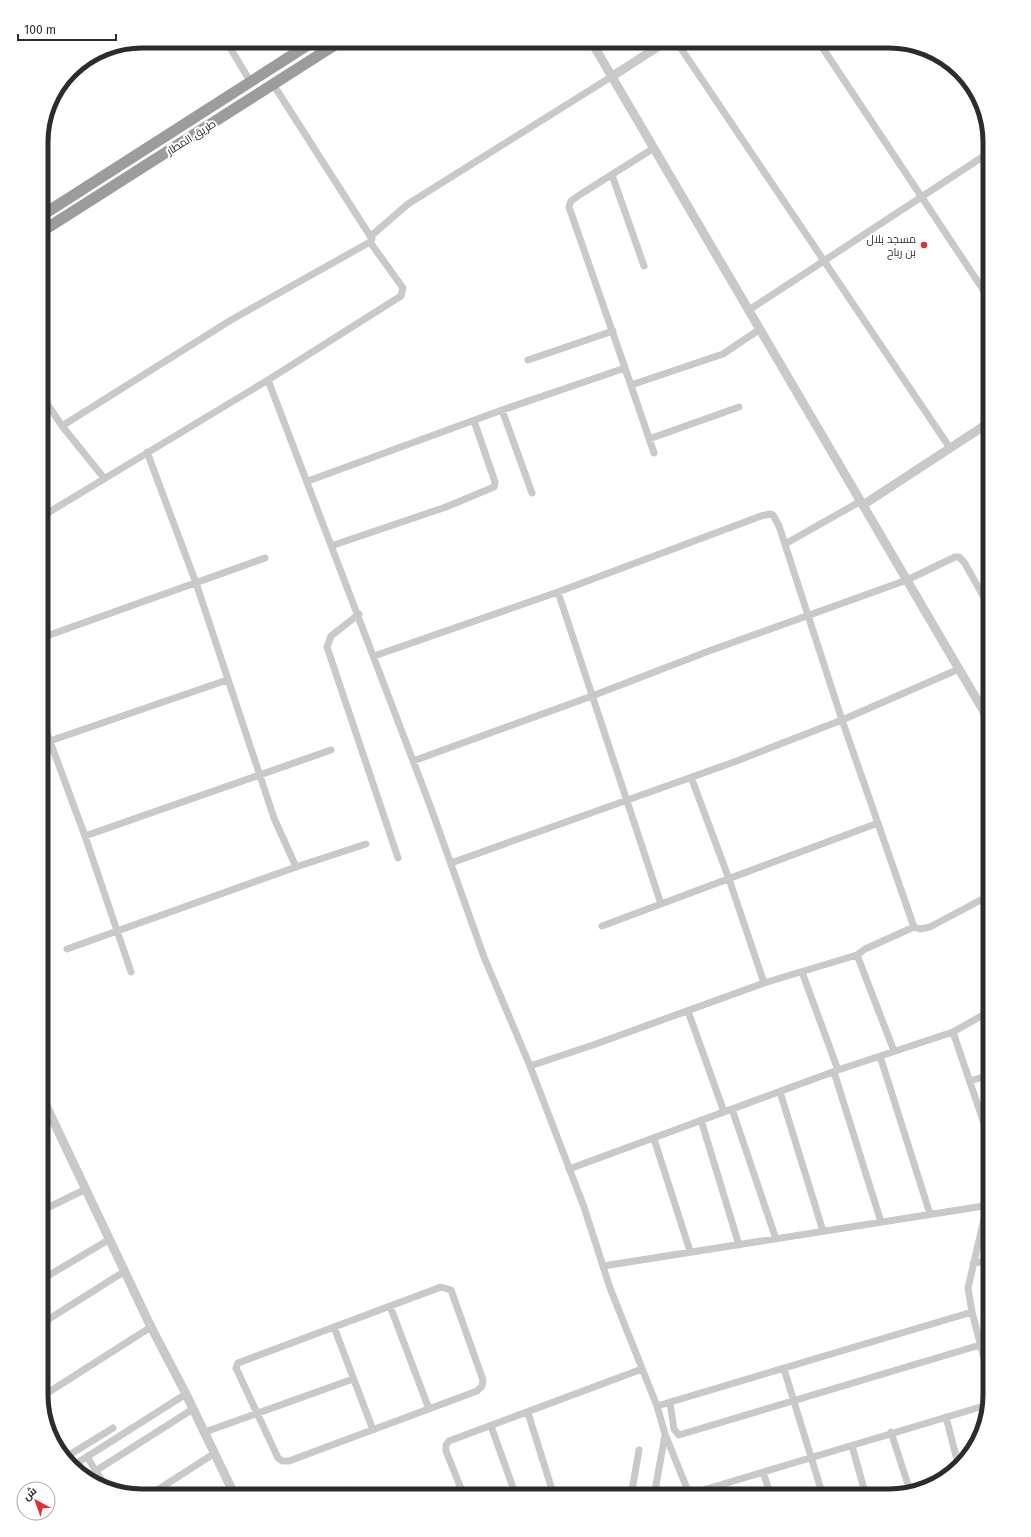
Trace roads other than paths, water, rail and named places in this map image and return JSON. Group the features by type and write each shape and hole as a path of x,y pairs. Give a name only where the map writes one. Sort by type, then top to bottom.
{"highway":[{"name":"طريق المطار","path":"48,211 303,48"},
{"name":"طريق المطار","path":"48,228 330,48"}],"street":[{"path":"230,48 250,81"},
{"path":"595,48 983,710"},
{"path":"62,426 231,320 371,239 408,204 656,48"},
{"path":"681,48 950,448"},
{"path":"823,48 983,289"},
{"path":"48,513 268,380 401,296 403,288 273,84"},
{"path":"654,148 571,201 569,207 654,453"},
{"path":"749,310 824,259 983,156"},
{"path":"612,175 644,266"},
{"path":"631,385 722,354 760,329"},
{"path":"528,360 613,331"},
{"path":"308,481 502,410 624,368"},
{"path":"268,380 374,656 451,863 484,957 530,1066 569,1169 610,1288 657,1406 665,1434 688,1489"},
{"path":"48,405 62,426 104,478"},
{"path":"649,439 739,407"},
{"path":"502,410 532,493"},
{"path":"331,546 446,507 494,487 495,482 474,421"},
{"path":"785,544 862,503 983,427"},
{"path":"147,452 196,583 274,818 296,867"},
{"path":"374,656 558,592 770,514 775,518 785,544 842,720 914,927"},
{"path":"413,761 907,580 952,558 959,557 966,564 983,595"},
{"path":"48,636 265,558"},
{"path":"558,592 661,904"},
{"path":"358,614 331,636 327,647 398,858"},
{"path":"451,863 691,777 842,720 959,669"},
{"path":"50,741 227,680"},
{"path":"48,736 131,972"},
{"path":"84,836 332,750"},
{"path":"691,777 729,879 764,983"},
{"path":"602,926 878,823"},
{"path":"67,949 296,867 366,844"},
{"path":"530,1066 764,983 857,955 865,949 914,927 920,929 930,927 983,899"},
{"path":"857,955 894,1051"},
{"path":"802,972 836,1071 881,1222"},
{"path":"688,1011 728,1110 776,1239"},
{"path":"569,1169 836,1071 953,1032 983,1015"},
{"path":"953,1032 983,1119"},
{"path":"880,1056 930,1214"},
{"path":"970,1081 983,1077"},
{"path":"780,1092 823,1231"},
{"path":"48,1110 151,1327 233,1489"},
{"path":"701,1120 739,1245"},
{"path":"654,1138 690,1251"},
{"path":"48,1208 86,1189"},
{"path":"603,1266 690,1251 739,1245 983,1207"},
{"path":"983,1228 968,1288 972,1312 983,1356"},
{"path":"48,1276 110,1238"},
{"path":"973,1264 983,1262"},
{"path":"48,1320 125,1271"},
{"path":"441,1287 451,1290 483,1380 482,1386 477,1391 373,1430 289,1461 282,1461 278,1458 236,1368 238,1363 390,1306 441,1287"},
{"path":"390,1306 429,1409"},
{"path":"657,1406 972,1312"},
{"path":"48,1393 151,1327"},
{"path":"334,1327 373,1430"},
{"path":"670,1403 674,1428 679,1435 980,1345"},
{"path":"461,1489 446,1451 446,1445 449,1441 528,1413 642,1368"},
{"path":"784,1369 821,1489"},
{"path":"205,1432 353,1379"},
{"path":"77,1463 186,1394"},
{"path":"707,1489 852,1446 891,1432 982,1406"},
{"path":"91,1474 193,1409"},
{"path":"528,1413 552,1489"},
{"path":"946,1417 957,1461"},
{"path":"491,1426 514,1489"},
{"path":"69,1455 113,1428"},
{"path":"891,1432 909,1487"},
{"path":"655,1489 665,1434"},
{"path":"852,1446 864,1489"},
{"path":"632,1489 639,1450"},
{"path":"159,1489 215,1453"},
{"path":"87,1457 100,1479"},
{"path":"763,1472 769,1489"}],"place":[{"name":"مسجد بلال بن رباح","path":"924,245"}]}
